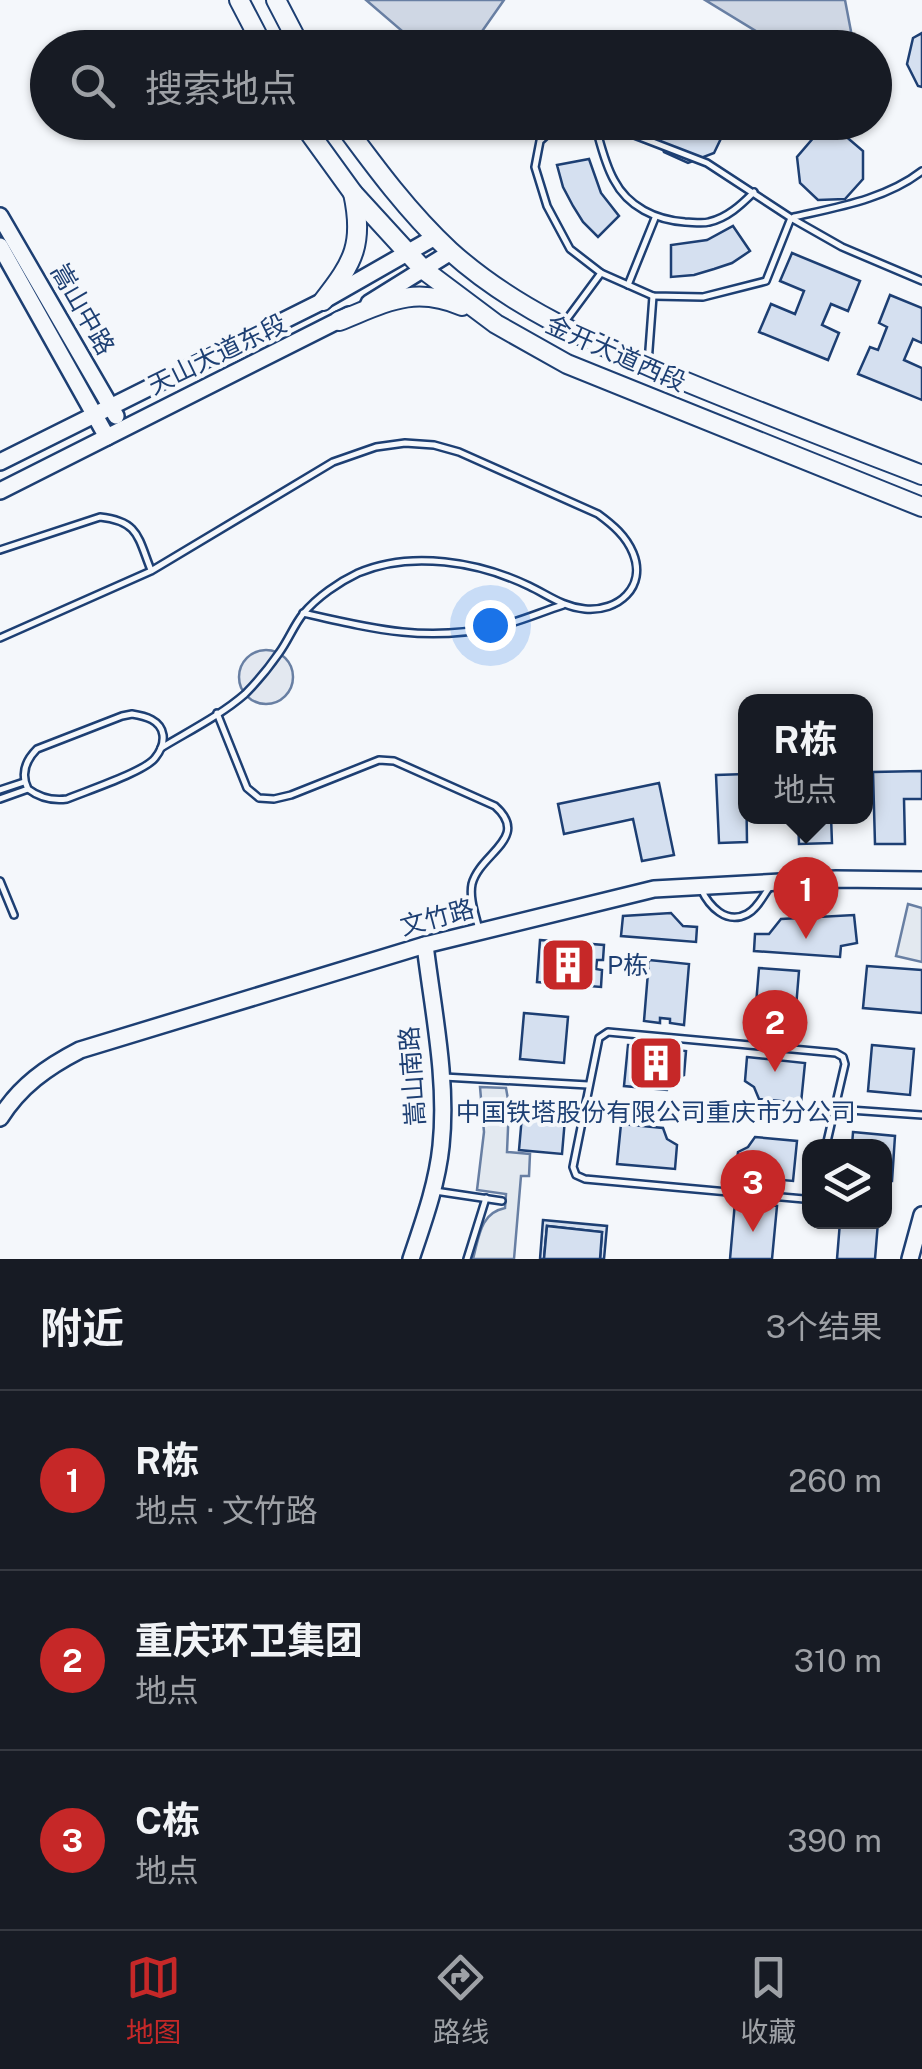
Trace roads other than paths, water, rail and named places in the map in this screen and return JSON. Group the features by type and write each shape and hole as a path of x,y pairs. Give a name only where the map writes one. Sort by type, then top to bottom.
{"main road":[{"path":"239,0 255,30"},
{"path":"276,0 292,30"},
{"name":"金开大道西段","path":"313,140 353,193 424,270 496,324 567,364 922,507"},
{"name":"金开大道西段","path":"355,140 380,174 451,252 513,300 648,366 922,475"},
{"path":"323,300 342,277 355,250 360,220 353,193"},
{"name":"嵩山中路","path":"0,216 122,429"},
{"name":"天山大道东段","path":"0,462 323,300 436,236"},
{"name":"嵩山中路","path":"0,246 107,437"},
{"name":"天山大道东段","path":"0,490 339,322 451,252"},
{"path":"339,322 390,302 421,295 459,305 496,324"},
{"name":"文竹路","path":"0,1118 26,1084 80,1050 424,945 654,889 836,879 922,880"},
{"name":"嵩山南路","path":"411,1259 441,1148 442,1076 424,945"},
{"path":"910,1259 922,1215"}],"lane":[{"path":"541,140 535,166 547,206 570,249 601,273 653,296 703,296 766,281 791,218"},
{"path":"599,140 615,184 631,202 656,217 707,223 734,212 754,192"},
{"path":"649,140 707,163 842,246 922,281"},
{"path":"791,218 882,193 922,171"},
{"path":"628,285 656,217"},
{"path":"561,326 601,273"},
{"path":"648,366 653,296"},
{"path":"0,638 151,570 333,462 405,443 458,452 598,514 616,528 638,566 628,595 617,604 600,609 563,604 496,572 458,564 392,564 361,572 341,582 303,613 279,653 244,694 162,748 148,764 67,799 45,798 26,785 0,790"},
{"path":"0,550 100,517 113,518 126,522 136,534 151,570"},
{"path":"303,613 384,631 441,635 500,626 563,604"},
{"path":"217,713 248,788 258,798 291,795 379,760 394,761 495,806 504,814 508,826 505,842 481,865 473,880 471,895 480,932"},
{"path":"26,785 26,764 37,748 122,716 152,719 160,726 162,748"},
{"path":"0,800 26,785"},
{"path":"0,881 14,915"},
{"path":"700,887 710,907 726,915 740,916 751,911 773,883"},
{"path":"802,1199 585,1179 576,1175 573,1167 599,1038 608,1032 836,1053 845,1064 828,1139"},
{"path":"442,1076 590,1085"},
{"path":"834,1109 922,1114"},
{"path":"432,1191 502,1200"},
{"path":"468,1259 486,1198"}],"place":[{"name":"R栋","path":"806,939"},
{"name":"P栋","path":"568,965"},
{"name":"中国铁塔股份有限公司重庆市分公司","path":"656,1063"},
{"name":"重庆环卫集团","path":"775,1072"},
{"name":"C栋","path":"753,1232"}]}
